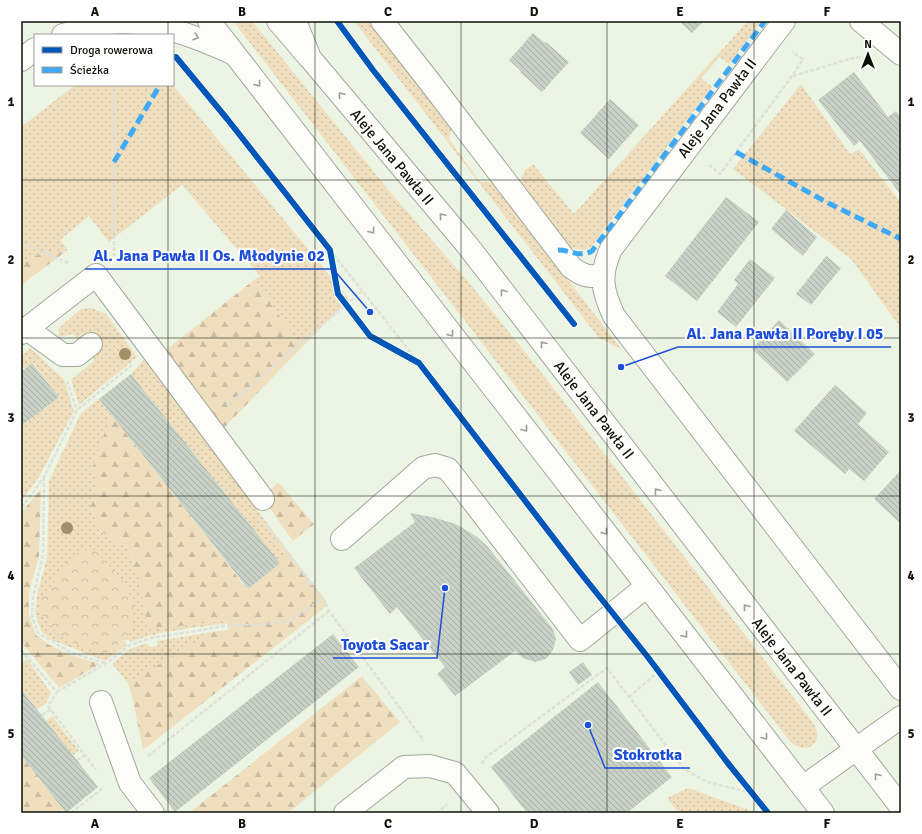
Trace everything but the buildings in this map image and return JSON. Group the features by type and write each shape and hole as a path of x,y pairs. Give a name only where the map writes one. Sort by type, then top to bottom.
{"main road":[{"path":"55,34 73,21"},
{"path":"209,21 823,813"},
{"name":"Aleje Jana Pawła II","path":"278,21 468,246 901,807"},
{"path":"295,21 310,58"},
{"path":"382,21 571,267 587,277 603,276"},
{"name":"Aleje Jana Pawła II","path":"784,21 610,249 604,263 604,291 614,316 901,688"},
{"path":"860,21 901,54"},
{"path":"67,34 110,23 146,23 199,38 234,54"},
{"path":"21,60 34,50"},
{"path":"91,344 77,355 63,355 24,331 96,275 263,499"},
{"path":"342,539 422,468 435,465 448,469 580,640 647,586"},
{"path":"101,702 130,783 153,813"},
{"path":"803,787 901,717"},
{"path":"345,813 404,767 430,766 455,773 488,813"}],"path":[{"path":"792,76 853,58 867,56"},
{"path":"114,86 114,260"},
{"path":"21,242 96,275"},
{"path":"330,250 332,265"},
{"path":"330,250 419,363"},
{"path":"206,424 344,302 362,291"},
{"path":"344,302 351,311"},
{"path":"405,356 419,363"},
{"path":"21,507 44,477 77,410 135,362"},
{"path":"44,477 43,554 33,597 32,616 38,633 72,653 106,663"},
{"path":"98,773 48,706 57,692 106,663 130,645 151,638 196,632 229,625 256,625 289,621 323,599 330,611 421,737 430,766"},
{"path":"144,760 330,611"},
{"path":"21,650 22,654 57,692"},
{"path":"468,789 485,758 607,668 684,769 707,782 753,793"},
{"path":"629,697 659,671"},
{"path":"42,715 51,709"},
{"path":"77,760 85,755"},
{"path":"71,813 107,785"}],"green space":[{"path":"233,21 252,21 391,193 471,285 537,367 814,724 817,731 817,737 812,746 807,748 801,747 795,745 789,740"},
{"path":"354,21 372,21 453,123 449,139 480,182 493,182 621,349 599,338"},
{"path":"748,21 762,21 729,64 720,57 701,78 712,87 591,247 584,250 562,246 522,189 522,177 525,170 533,164 574,214"},
{"path":"801,84 850,154 859,149 901,203 901,328 851,259 733,169"},
{"path":"74,86 174,86 349,299 302,347 254,280 260,276 182,185 109,242 89,216 60,240 68,250 33,256 21,262 21,127"},
{"path":"68,250 21,285 21,262 33,256"},
{"path":"254,280 302,347 219,433 162,353"},
{"path":"91,308 106,314 137,357 79,405 71,380 95,360 73,334 58,337 59,328 81,309"},
{"path":"31,348 64,380 74,411 40,475 21,502 21,426 59,397 33,363 25,369 21,364 21,356"},
{"path":"144,359 291,555 283,556 280,563 131,374"},
{"path":"99,399 111,414 93,466 96,484 91,507 99,530 128,549 138,574 146,618 146,629 228,620 228,623 166,632 131,642 126,639 134,618 115,650 125,640 127,645 105,661 52,640 41,631 35,613 37,595 47,558 49,481 81,413"},
{"path":"111,414 247,589 280,563 283,556 291,555 327,602 323,609 143,750 128,683 212,632 228,630 228,620 146,630 146,618 138,574 128,549 99,530 91,507 96,484 93,466"},
{"path":"277,483 279,483 314,524 293,541 263,499"},
{"path":"41,489 39,556 29,592 29,615 36,635 48,644 71,655 100,664 59,688 21,642 21,513"},
{"path":"81,550 95,550 123,581 132,599 134,619 126,639 115,650 106,653 73,643 56,633 40,612 42,599 70,559"},
{"path":"212,632 128,683 112,664 130,649 146,643 150,647 158,646 157,641"},
{"path":"27,659 51,693 45,704 37,709 21,689 21,664"},
{"path":"362,676 400,722 288,813 189,813"},
{"path":"52,716 79,751 73,755 46,721"},
{"path":"21,755 63,809 58,813 21,812"},
{"path":"688,788 757,813 679,813 667,798"}],"marked path":[{"path":"558,250 579,254 592,251 765,21"},
{"path":"114,162 159,86"},
{"path":"736,152 828,203 901,239"}],"cycle path":[{"path":"337,21 373,70 574,324"},
{"path":"174,57 176,57 228,120 330,250 338,294 370,336 419,363 768,813"}],"place":[{"name":"Al. Jana Pawła II Os. Młodynie 02","path":"370,312"},
{"name":"Al. Jana Pawła II Poręby I 05","path":"621,367"},
{"name":"Toyota Sacar","path":"445,588"},
{"name":"Stokrotka","path":"588,725"}]}
